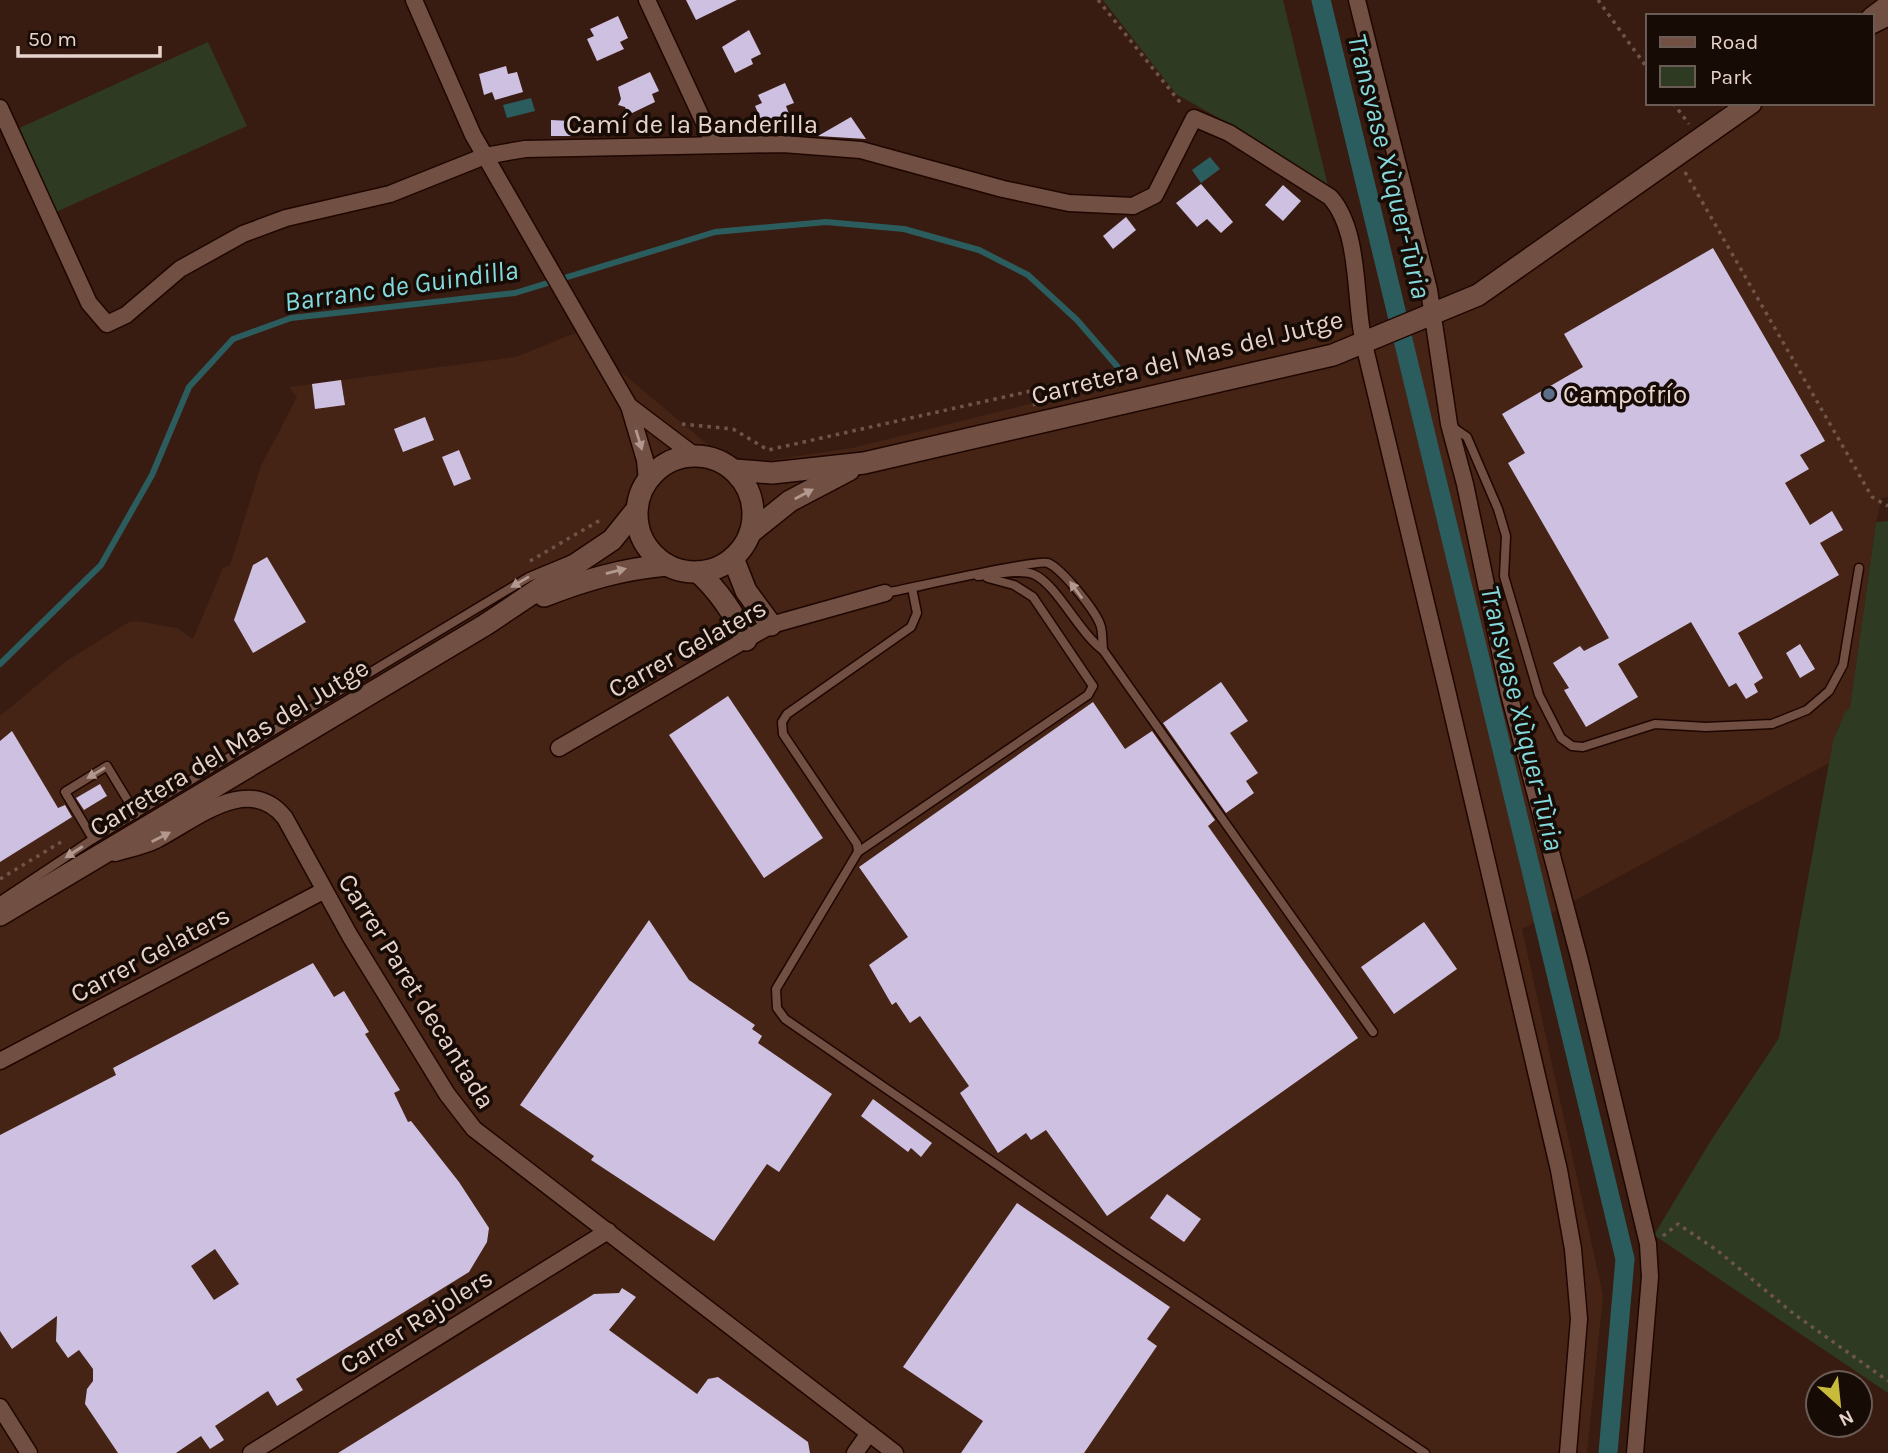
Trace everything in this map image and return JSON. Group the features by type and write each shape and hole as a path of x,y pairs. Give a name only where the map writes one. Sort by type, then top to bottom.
{"street":[{"path":"414,0 485,156 629,406 645,460 647,481 637,509 643,541 653,554 667,565 698,572 716,568 733,558 750,533 753,506 750,492 734,470 716,459 695,456 663,466 647,481"},
{"path":"647,0 714,144"},
{"path":"1357,0 1429,290 1425,319 1465,484 1509,694 1583,974 1647,1244 1650,1277 1636,1453"},
{"name":"Carretera del Mas del Jutge","path":"734,470 772,473 864,463 1334,355 1478,295 1748,105"},
{"name":"Camí de la Banderilla","path":"0,108 89,303 107,324 126,315 180,269 243,234 286,218 390,194 485,156 525,149 714,144 783,144 861,150 1003,189 1069,203 1121,207 1144,203 1155,195 1194,118"},
{"path":"1194,118 1229,133 1321,189 1337,205 1349,238 1408,515 1559,1170 1573,1249 1579,1319 1568,1453"},
{"path":"629,406 695,456"},
{"name":"Carretera del Mas del Jutge","path":"750,533 790,501 864,463"},
{"name":"Carretera del Mas del Jutge","path":"0,915 95,849 485,625 612,540 637,509"},
{"path":"733,558 746,591 771,625"},
{"name":"Carretera del Mas del Jutge","path":"485,625 592,577 629,568 667,565"},
{"path":"698,572 714,586 734,612 746,640"},
{"name":"Carrer Gelaters","path":"559,748 771,625 885,593"},
{"name":"Carrer Paret decantada","path":"95,849 153,842 236,798 257,798 275,804 323,891 447,1094 474,1129 895,1453"},
{"name":"Carrer Gelaters","path":"0,1061 323,891"},
{"name":"Carrer Rajolers","path":"251,1453 608,1231"},
{"path":"0,1407 29,1453"},
{"path":"855,1453 869,1433"}],"lane":[{"path":"1449,424 1467,437 1498,509 1506,536 1504,576 1539,695 1562,738 1572,746 1583,747 1655,724 1706,726 1772,723 1807,710 1829,691 1843,665 1859,568"},
{"path":"0,901 95,849 136,814 529,577 562,561 583,558"},
{"path":"885,593 978,576 1026,563 1046,562 1063,573 1100,624 1103,650"},
{"path":"978,576 1032,573 1046,582 1088,639 1103,650 1373,1032"},
{"path":"978,576 1014,585 1033,597 1093,686 1088,695 858,852 776,989 777,1008 785,1018 1119,1250 1425,1453"},
{"path":"858,852 857,844 783,734 782,722 787,714 912,627 917,613 912,588"},
{"path":"95,849 65,792 107,766 136,814"}],"path":[{"path":"1098,0 1194,118"},
{"path":"1598,0 1646,66"},
{"path":"1674,105 1699,139"},
{"path":"1675,156 1872,497 1888,506"},
{"path":"1647,1244 1678,1224 1718,1251 1794,1314 1888,1381"}],"shaded area":[{"path":"1888,0 1888,497 1882,498 1876,522 1850,709 1838,727 1829,763 1522,929 1603,1295 1587,1453 0,1453 0,716 65,662 129,622 177,628 193,639 223,568 230,565 261,466 297,397 289,387 516,357 575,333 733,466 852,448 1321,332 1446,314 1695,135 1725,105 1874,105 1874,14 1864,14"}],"green space":[{"path":"1103,0 1283,0 1328,186 1249,135 1176,94"},
{"path":"208,42 247,126 56,212 15,130"},
{"path":"1888,521 1888,1393 1874,1384 1874,1369 1852,1369 1654,1235 1710,1142 1779,1038 1833,741 1845,712 1850,708 1876,522"}],"water":[{"path":"531,98 535,111 507,118 503,105"},
{"path":"1210,157 1220,169 1201,183 1192,170"}],"building":[{"path":"686,0 737,0 696,20"},
{"path":"618,16 628,38 620,42 624,49 597,61 587,39 594,36 590,29"},
{"path":"749,30 761,54 751,59 753,64 735,73 722,47"},
{"path":"506,66 508,74 517,72 523,92 495,100 492,92 484,95 479,74"},
{"path":"650,72 659,91 652,94 655,102 628,115 625,107 618,105 621,99 618,87"},
{"path":"785,83 794,103 786,106 789,114 764,126 755,106 762,103 758,95"},
{"path":"851,117 866,139 818,136"},
{"path":"551,120 571,121 571,136 551,136"},
{"path":"1201,184 1233,222 1221,233 1207,219 1197,227 1176,203"},
{"path":"1283,185 1301,201 1283,221 1265,205"},
{"path":"1126,217 1136,230 1113,249 1103,236"},
{"path":"1713,248 1825,441 1800,455 1809,469 1785,483 1810,525 1832,511 1843,530 1820,543 1839,575 1738,633 1763,678 1754,684 1758,692 1746,699 1736,683 1729,687 1691,622 1618,664 1638,697 1586,727 1564,690 1569,688 1553,663 1580,646 1584,651 1609,638 1508,463 1525,453 1502,414 1583,367 1564,334"},
{"path":"341,380 345,405 315,409 312,384"},
{"path":"425,417 434,440 403,452 394,429"},
{"path":"459,450 471,479 454,486 442,457"},
{"path":"267,557 306,622 253,653 234,620 253,565"},
{"path":"1800,644 1815,669 1800,678 1786,653"},
{"path":"1221,682 1248,721 1230,733 1258,773 1246,781 1254,793 1226,813 1163,723"},
{"path":"728,696 823,838 764,878 669,735"},
{"path":"1093,702 1125,749 1152,731 1215,820 1208,826 1358,1038 1107,1216 1046,1130 1031,1140 1026,1133 998,1153 960,1093 969,1086 920,1016 910,1023 896,1002 892,1005 869,965 908,937 859,867"},
{"path":"12,731 58,808 65,805 72,817 0,862 0,741"},
{"path":"100,784 107,796 84,810 76,798"},
{"path":"649,920 689,980 755,1025 752,1029 762,1036 758,1043 832,1094 779,1172 767,1164 714,1241 591,1160 594,1156 520,1105"},
{"path":"1424,922 1457,969 1394,1014 1361,967"},
{"path":"313,963 334,997 344,991 369,1032 365,1034 400,1090 394,1093 408,1122 411,1121 459,1182 489,1228 487,1242 469,1272 296,1379 303,1390 277,1406 268,1391 215,1426 224,1440 210,1449 201,1436 176,1453 118,1453 85,1404 87,1389 93,1381 93,1369 79,1350 68,1358 56,1341 57,1316 12,1349 0,1331 0,1135 116,1075 113,1068","holes":["215,1249 239,1284 214,1300 191,1266"]},
{"path":"873,1099 932,1143 921,1157 911,1148 908,1152 861,1116"},
{"path":"1167,1194 1201,1219 1184,1242 1150,1218"},
{"path":"1017,1203 1170,1307 1147,1339 1157,1346 1084,1453 961,1453 983,1421 903,1367"},
{"path":"622,1288 636,1297 609,1330 697,1394 708,1379 718,1377 808,1442 810,1453 338,1453 594,1294 619,1293"}],"waterway":[{"name":"Transvase Xùquer-Tùria","path":"1321,0 1625,1259 1608,1453"},
{"name":"Barranc de Guindilla","path":"0,664 101,565 152,475 189,387 233,339 291,318 515,293 715,232 826,222 904,229 979,250 1028,275 1077,320 1129,380"}],"place":[{"name":"Campofrío","path":"1549,394"}]}
